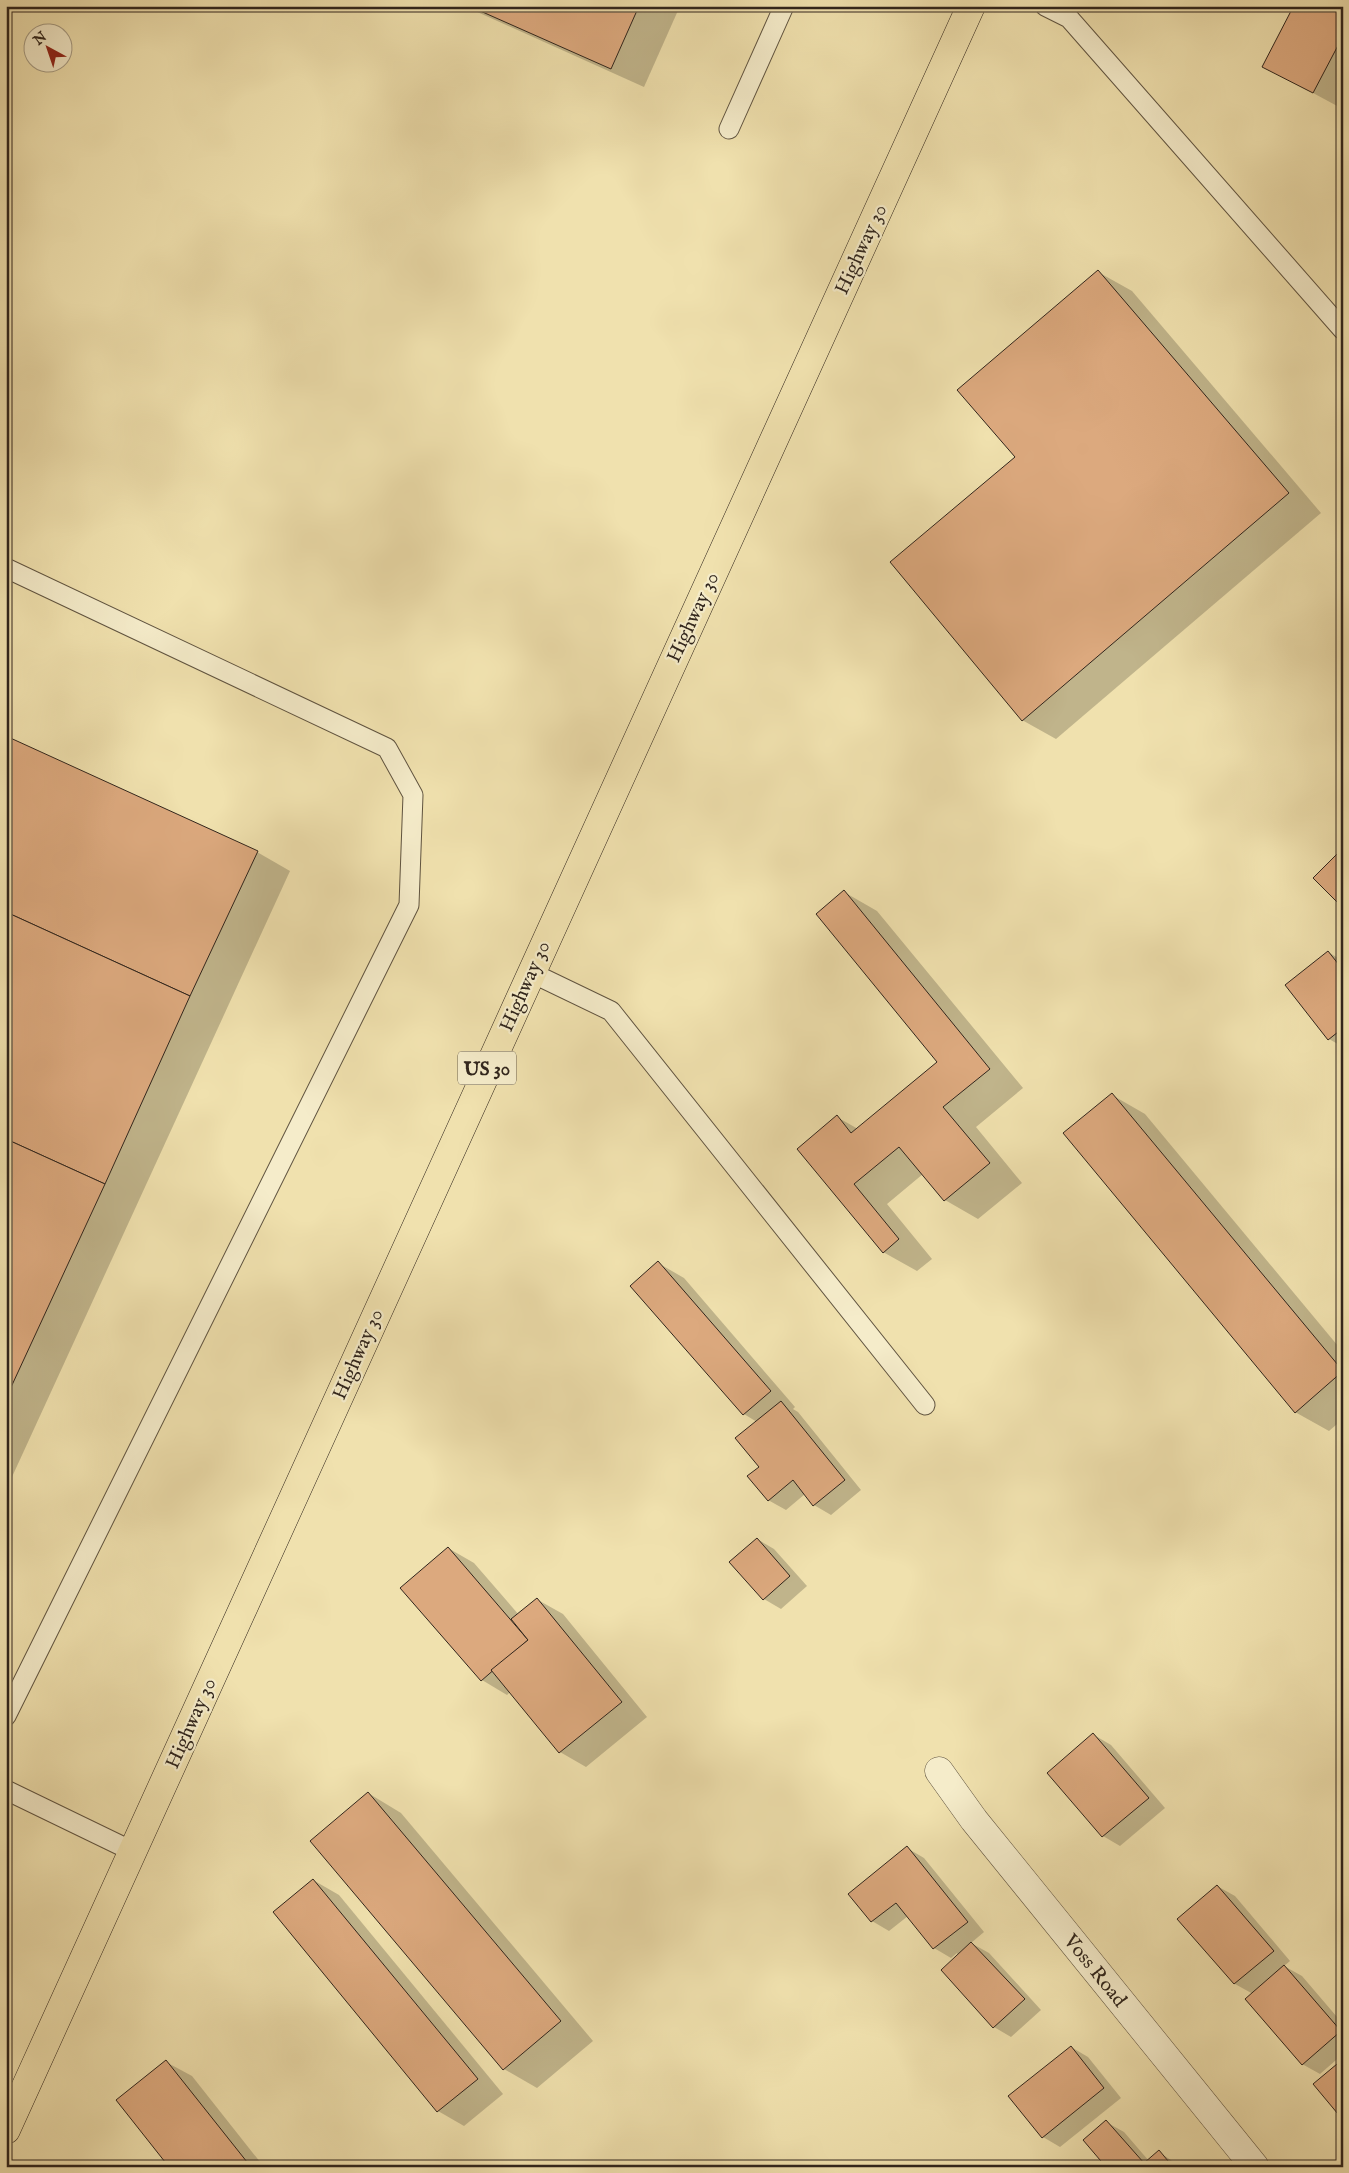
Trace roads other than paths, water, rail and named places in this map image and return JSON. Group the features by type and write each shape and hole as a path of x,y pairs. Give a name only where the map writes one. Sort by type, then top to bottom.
{"highway":[{"name":"Highway 30","path":"6,2130 530,972 971,6"}],"street":[{"name":"Voss Road","path":"939,1771 974,1820 1255,2167"}],"lane":[{"path":"729,129 784,6"},
{"path":"1045,6 1069,18 1343,330"},
{"path":"6,568 387,748 413,795 410,905 6,1716"},
{"path":"530,972 611,1011 925,1405"},
{"path":"6,1790 132,1851"}]}
